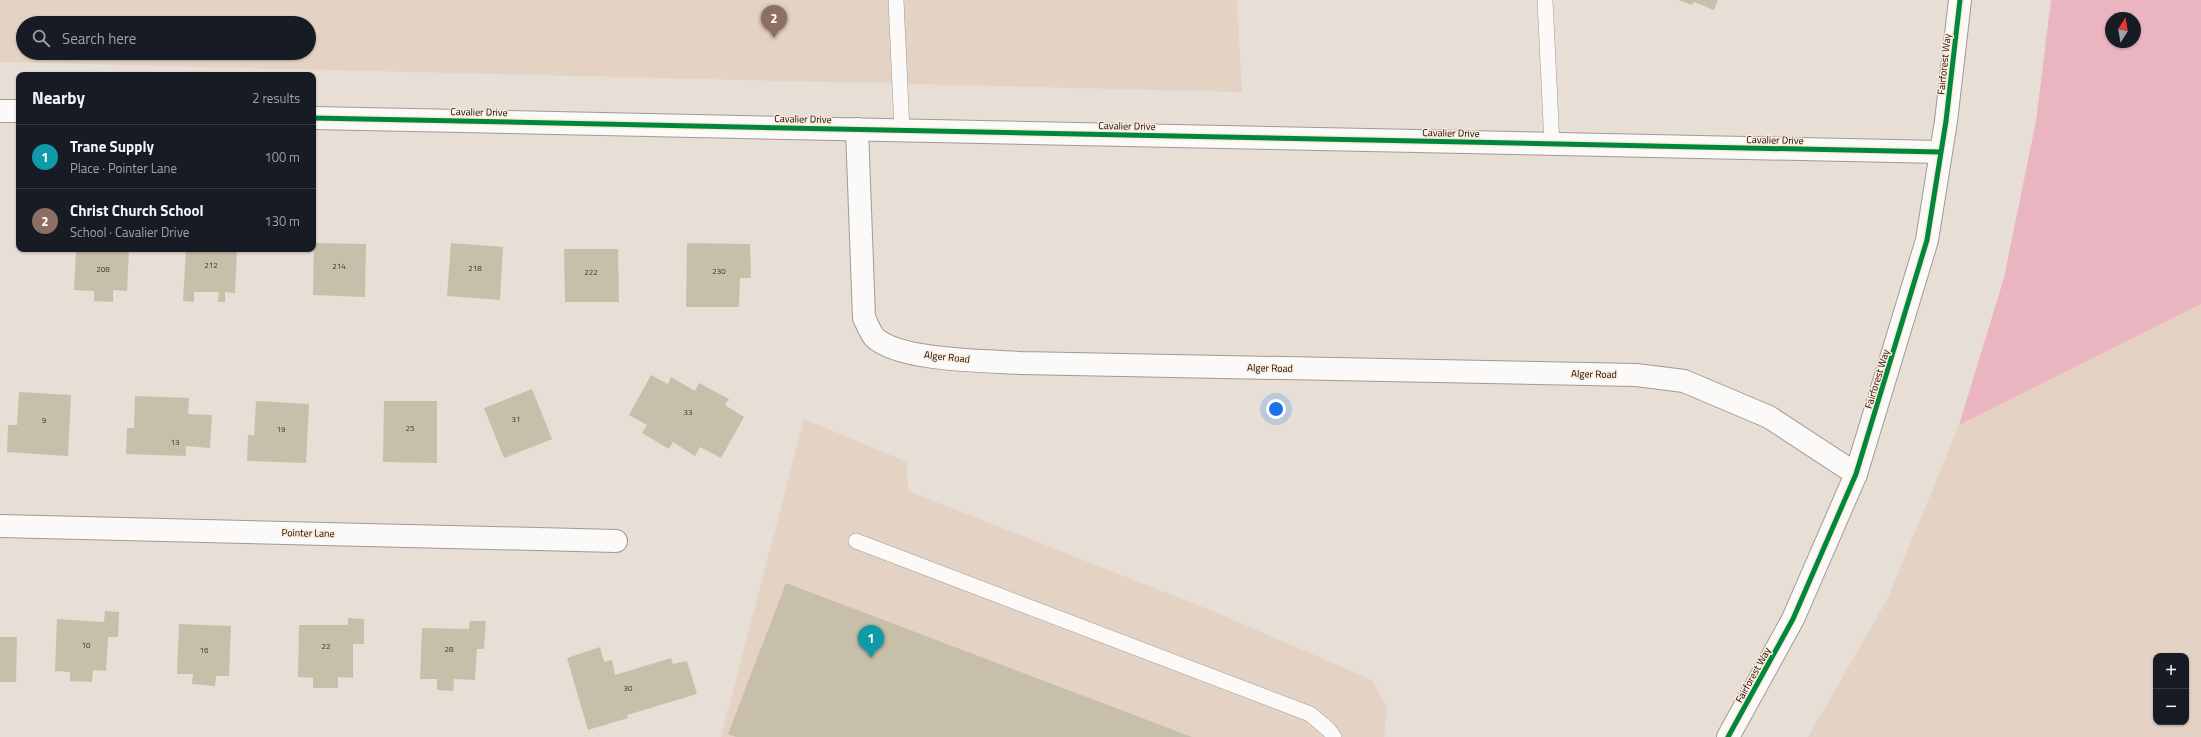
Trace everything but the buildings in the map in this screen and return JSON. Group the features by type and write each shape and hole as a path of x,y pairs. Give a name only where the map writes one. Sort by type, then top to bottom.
{"street":[{"name":"Fairforest Way","path":"1728,737 1793,619 1856,474 1905,320 1927,240 1946,121 1960,0"},
{"path":"0,111 16,111"},
{"name":"Cavalier Drive","path":"316,118 1940,152"},
{"name":"Alger Road","path":"857,129 864,318 874,337 899,350 936,358 1021,362 1636,375 1684,381 1769,417 1856,474"},
{"name":"Pointer Lane","path":"0,526 616,541"}],"lane":[{"path":"896,0 902,130"},
{"path":"1545,0 1552,145"},
{"path":"856,541 1310,714 1329,730 1334,737"}],"shaded area":[{"path":"0,0 1237,0 1242,92 0,62"},
{"path":"2051,0 2201,0 2201,304 1959,425 2004,278 2036,121"},
{"path":"2201,304 2201,737 1808,737 1888,598 1959,425"},
{"path":"804,419 907,462 908,491 1215,612 1372,680 1387,707 1384,737 721,737"}],"cycle path":[{"path":"1728,737 1793,619 1856,474 1927,240 1946,121 1960,0"},
{"path":"316,118 1940,152"}],"place":[{"name":"Christ Church School","path":"774,38"},
{"name":"Trane Supply","path":"871,658"}]}
